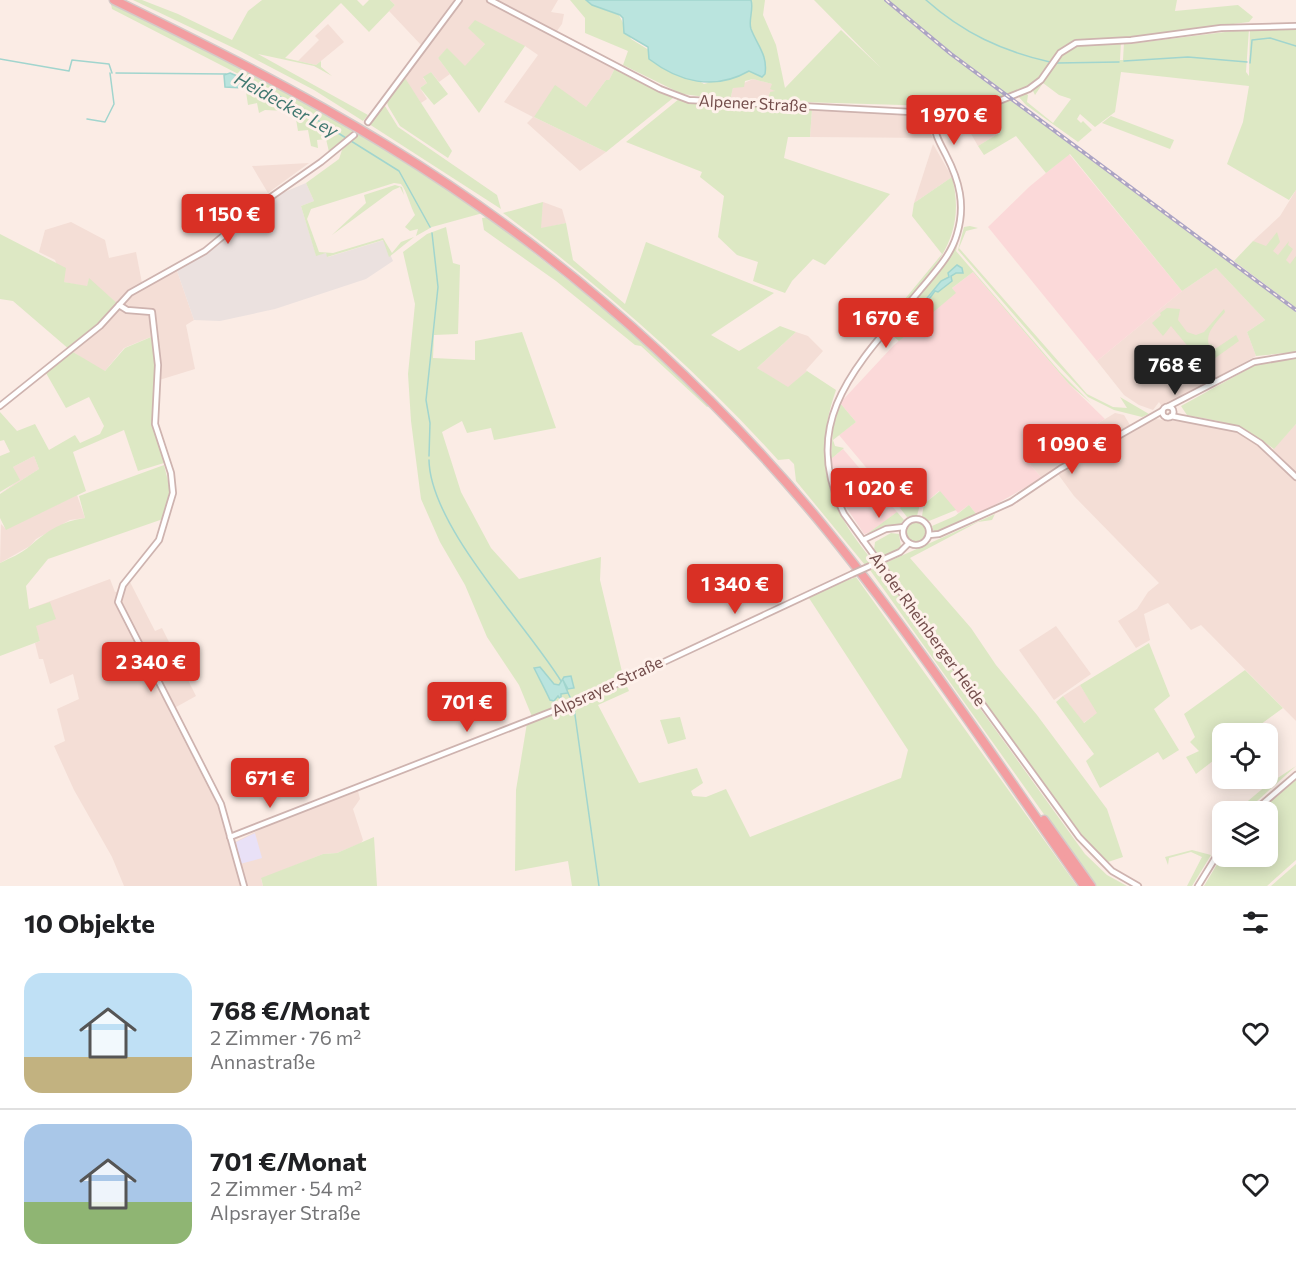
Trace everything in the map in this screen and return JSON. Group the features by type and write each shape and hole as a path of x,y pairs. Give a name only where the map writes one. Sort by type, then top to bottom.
{"highway":[{"path":"114,0 302,96 427,171 543,253 654,347 738,430 816,517 909,638 1084,886"},
{"path":"125,0 306,93 423,162 556,257 658,343 760,446 819,513 917,640 1091,886"}],"street":[{"path":"368,122 459,0"},
{"name":"Alpener Straße","path":"490,0 660,89 689,100 930,113"},
{"path":"939,113 939,119 930,118 930,113 935,110 939,113 989,105 1029,89 1041,80 1060,53 1076,43 1131,40 1221,28 1296,26"},
{"name":"An der Rheinberger Heide","path":"934,120 936,135 959,188 961,212 955,240 940,266 850,375 834,407 830,424 828,459 831,484 844,514 1089,850 1112,871 1138,886"},
{"path":"0,406 100,326 142,284 205,251 268,199 334,153 354,135"},
{"path":"119,305 127,310 152,312 158,366 155,424 171,473 173,493 159,540 123,585 118,602 221,804 244,886"},
{"path":"1163,413 1164,407 1171,411 1180,401 1254,362 1296,355"},
{"name":"Alpsrayer Straße","path":"230,837 589,697 900,552 909,543 920,545 929,536 939,534 1011,502 1060,469 1154,416 1171,411 1191,420 1229,425 1250,435 1296,477"},
{"path":"865,542 884,531 903,529 911,520 921,520 928,526 929,536"},
{"path":"903,529 909,543"},
{"path":"1266,801 1296,775"},
{"path":"1198,886 1212,863"}],"shaded area":[{"path":"390,0 558,0 551,12 564,14 562,24 554,35 615,68 609,80 606,80 586,107 534,117 606,152 580,171 527,123 533,117 504,102 538,55 525,46 485,44 465,67 447,49 438,58 450,74 439,82 431,72 423,78 427,83 420,88 427,99 421,103 401,74 422,46 389,11 395,5"},
{"path":"328,24 344,42 316,65 298,61 319,40 315,36"},
{"path":"753,79 772,84 775,93 770,92 767,101 730,100 733,88"},
{"path":"992,106 999,133 978,146 966,125 973,121 966,110"},
{"path":"812,109 919,114 933,138 810,137"},
{"path":"933,144 952,177 914,203"},
{"path":"1069,154 1182,291 1097,361 988,227 1029,187"},
{"path":"309,163 268,193 252,166"},
{"path":"306,183 314,201 301,206 316,255 326,253 328,257 384,240 393,261 366,279 275,309 220,321 194,320 176,268 204,252 268,199"},
{"path":"1296,190 1296,272 1253,241 1280,216"},
{"path":"543,202 562,209 566,223 540,229"},
{"path":"71,222 105,240 109,258 136,252 142,283 176,268 194,320 186,325 195,369 156,381 158,366 153,336 124,348 104,372 70,350 119,305 89,279 87,287 64,282 55,260 39,252 45,230"},
{"path":"1216,268 1265,320 1247,332 1256,356 1170,403 1161,405 1159,402 1153,410 1139,405 1124,395 1097,361 1182,291"},
{"path":"973,272 1069,384 1105,419 1069,440 1060,430 1025,459 1042,478 977,515 969,505 958,513 939,491 924,504 916,494 900,508 839,435 856,422 840,403 894,345 955,293 952,288"},
{"path":"796,332 808,336 823,351 807,371 788,388 757,368"},
{"path":"1115,413 1124,415 1133,430 1154,419 1206,424 1233,429 1273,449 1296,424 1296,721 1201,625 1191,630 1168,603 1144,614 1150,640 1136,648 1118,621 1137,609 1148,592 1159,583 1074,496 1055,470 1042,478 1025,459 1045,442 1052,451"},
{"path":"843,449 897,512 869,533 864,534 842,501 837,488 831,459"},
{"path":"34,456 39,469 0,494 19,480 13,467"},
{"path":"77,495 85,518 70,520 0,563 1,524 6,529"},
{"path":"110,579 115,592 120,591 127,579 130,582 155,631 162,628 196,696 169,711 219,808 229,845 269,825 358,791 360,799 353,809 363,840 361,843 337,853 323,854 261,879 263,886 124,886 112,857 74,790 54,746 65,741 57,709 79,699 73,674 50,684 43,659 39,659 35,643 40,641 29,609"},
{"path":"1056,626 1091,674 1054,700 1019,650"},
{"path":"1080,685 1098,713 1083,723 1063,696"},
{"path":"255,833 262,858 240,864 236,842"}],"green space":[{"path":"133,0 142,0 178,14 232,40 248,11 262,0 357,0 363,6 369,0 390,0 395,5 369,32 341,3 285,58 316,65 321,61 321,67 332,76 314,66 258,54 368,115 363,121 314,90 240,51"},
{"path":"570,0 586,0 592,5 619,15 631,39 704,84 749,71 762,76 765,74 765,62 750,22 751,0 765,0 763,15 776,45 785,88 841,30 881,68 814,0 884,0 935,43 1007,96 980,105 953,108 767,101 770,92 775,91 770,89 772,84 753,79 745,81 744,87 733,88 730,100 682,94 623,65 628,51 585,33 585,18"},
{"path":"887,0 1177,0 1175,11 1238,5 1253,17 1249,22 1122,38 1077,40 1057,51 1034,85 1009,96 936,41"},
{"path":"111,4 223,59 354,130 329,152 326,139 317,140 318,148 311,146 308,130 298,131 295,113 287,115 287,111 265,110 259,113 257,103 248,105 246,92 251,86 246,83 248,79 112,9"},
{"path":"475,20 525,46 479,113 438,58 447,48 465,66 485,44 468,28"},
{"path":"1250,26 1296,26 1296,190 1289,200 1227,164 1243,122 1249,86 1121,72 1115,112 1095,127 1080,114 1077,119 1081,123 1083,121 1092,130 1078,142 1026,105 1017,95 1025,92 1028,95 1027,102 1053,123 1071,99 1059,95 1043,83 1035,95 1033,91 1062,54 1072,46 1121,42 1120,60 1123,60 1124,42 1129,44 1233,31 1233,29 1249,29 1246,72 1249,76"},
{"path":"615,68 673,98 606,152 534,117 555,85 586,107 606,80 609,80"},
{"path":"431,72 448,94 434,105 420,88 427,83 423,77"},
{"path":"405,78 452,151 448,158 400,126 388,106 387,102"},
{"path":"679,99 687,102 812,109 810,137 788,137 784,158 890,194 825,265 813,259 792,281 785,293 753,281 758,262 737,255 718,237 724,196 700,177 702,172 626,142"},
{"path":"1009,99 1296,312 1296,352 1256,356 1247,332 1265,320 1216,268 1182,291 1070,154 1046,173 1016,136 984,155 978,146 999,133 992,106"},
{"path":"385,106 398,127 497,195 501,209 369,124"},
{"path":"1111,116 1174,140 1170,149 1102,123"},
{"path":"359,133 483,213 432,227 416,236 418,229 410,231 405,227 415,215 407,195 401,184 394,183 311,209 307,219 319,252 333,253 383,238 392,253 401,242 414,237 389,257 383,240 327,257 326,253 316,256 301,206 314,201 306,183 339,159 342,150"},
{"path":"952,177 956,214 947,245 940,259 930,273 881,328 942,254 912,216 914,203"},
{"path":"395,185 402,187 404,195 400,187 393,190 332,235 366,203 364,195"},
{"path":"543,202 541,228 566,223 573,260 625,304 646,242 774,293 711,335 739,351 780,326 796,332 757,368 788,387 807,371 836,390 825,438 828,481 834,501 844,521 873,561 865,565 796,481 794,464 789,459 778,460 714,393 612,299 503,213"},
{"path":"488,217 625,325 710,405 707,407 641,346 635,345 556,281 484,230 482,218"},
{"path":"446,227 453,263 460,265 458,334 434,335 433,358 475,360 475,341 522,332 556,428 494,440 491,428 467,433 462,421 442,432 461,492 491,548 519,579 601,557 600,580 624,680 533,719 519,685 487,637 465,585 440,542 421,499 411,421 408,374 415,304 403,252 427,234"},
{"path":"964,227 978,228 966,231 959,248 1087,394 1113,407 1127,408 1120,397 1149,414 1142,417 1114,410 1088,397 958,250"},
{"path":"1277,232 1280,242 1273,251 1278,255 1289,241 1288,245 1293,249 1286,260 1290,264 1296,256 1296,308 1234,261 1253,241 1266,246"},
{"path":"960,233 956,251 1060,372 1091,403 1069,384 973,272 952,288 956,293 899,341 892,335 895,324 947,260"},
{"path":"0,234 66,268 64,282 87,286 89,278 119,305 100,326 70,350 13,301 0,299"},
{"path":"1167,308 1180,309 1178,320 1187,332 1196,335 1204,332 1224,309 1225,312 1210,331 1209,345 1211,344 1215,349 1236,335 1239,341 1204,366 1171,326 1163,336 1152,323"},
{"path":"151,337 155,365 152,424 164,463 138,471 124,430 73,452 86,491 6,530 0,518 0,494 39,469 34,456 13,467 20,480 0,492 0,456 10,452 4,440 0,441 0,412 17,431 35,424 49,450 75,435 80,443 100,434 104,426 89,397 66,408 46,373 73,352 105,371 125,348"},
{"path":"1296,359 1296,424 1274,449 1233,425 1187,415 1181,406 1259,363"},
{"path":"840,403 856,422 833,440 835,446 844,448 831,459 833,428"},
{"path":"164,465 170,489 163,519 48,559 26,586 29,609 50,602 56,619 36,626 40,641 0,656 0,563 23,551 55,528 85,518 79,496"},
{"path":"940,491 956,510 929,521 922,516 924,504"},
{"path":"916,494 921,500 917,516 907,517 900,508"},
{"path":"969,505 977,515 934,533 932,526 955,516"},
{"path":"897,512 904,520 899,526 868,536 867,534"},
{"path":"995,514 992,520 978,522 910,558 971,628 996,665 1037,715 1107,809 1123,857 1108,862 1096,854 883,564"},
{"path":"916,521 924,524 927,532 924,540 916,543 908,540 905,532 908,524"},
{"path":"891,533 899,534 901,547 881,559 874,550 875,542"},
{"path":"878,567 1085,854 1107,875 1127,886 1095,886 870,570"},
{"path":"856,577 1077,886 572,886 568,861 515,871 516,790 527,723 572,708 625,682 629,691 598,705 639,783 697,768 703,783 691,791 693,796 706,797 726,789 750,837 901,778 908,750 807,595"},
{"path":"1149,643 1170,696 1154,709 1179,750 1163,760 1158,752 1100,788 1086,761 1094,754 1056,702 1063,696 1084,723 1097,713 1080,685"},
{"path":"1245,670 1283,708 1263,723 1212,723 1212,762 1196,774 1186,757 1199,751 1190,742 1195,737 1184,714"},
{"path":"680,717 686,739 668,744 660,720"},
{"path":"1296,766 1278,782 1278,778"},
{"path":"1296,780 1296,860 1267,886 1204,886 1215,867 1278,867 1278,801 1271,801"},
{"path":"1262,789 1270,789 1257,801 1248,801"},
{"path":"374,837 377,886 263,886 261,878 323,854 337,853"},
{"path":"1192,850 1211,855 1192,886 1187,886 1202,857 1191,852 1169,858 1168,865 1165,857"},
{"path":"1296,864 1296,886 1271,886"}],"water":[{"path":"586,0 751,0 750,26 765,61 765,74 762,77 749,71 723,81 710,82 697,81 672,73 649,59 648,47 624,33 623,18 620,15 592,5"},
{"path":"230,73 247,80 243,88 225,87 224,75"},
{"path":"957,265 962,268 963,273 951,276 952,281 938,292 935,291 922,309 918,309 941,281 949,277 948,273"},
{"path":"540,667 554,684 559,685 564,677 571,676 574,688 568,689 563,680 568,693 561,694 561,700 558,696 554,701 550,700 534,668"}],"waterway":[{"path":"926,0 954,22 984,39 1032,58 1050,62"},
{"path":"1250,63 1252,40 1270,38 1296,46"},
{"path":"1124,61 1188,57 1247,62"},
{"name":"Heidecker Ley","path":"0,59 69,71 72,60 109,64 112,73"},
{"path":"1057,63 1119,62"},
{"path":"87,119 105,122 114,104 110,73"},
{"name":"Heidecker Ley","path":"116,73 226,74"},
{"name":"Heidecker Ley","path":"244,78 271,91 346,138"},
{"path":"351,141 399,171 430,227"},
{"path":"429,456 430,423 426,400 438,287 432,233"},
{"path":"429,460 433,486 462,544 561,681"},
{"path":"568,693 572,701"},
{"path":"574,708 599,886"}],"railway":[{"path":"886,0 951,54 1296,310"}]}
